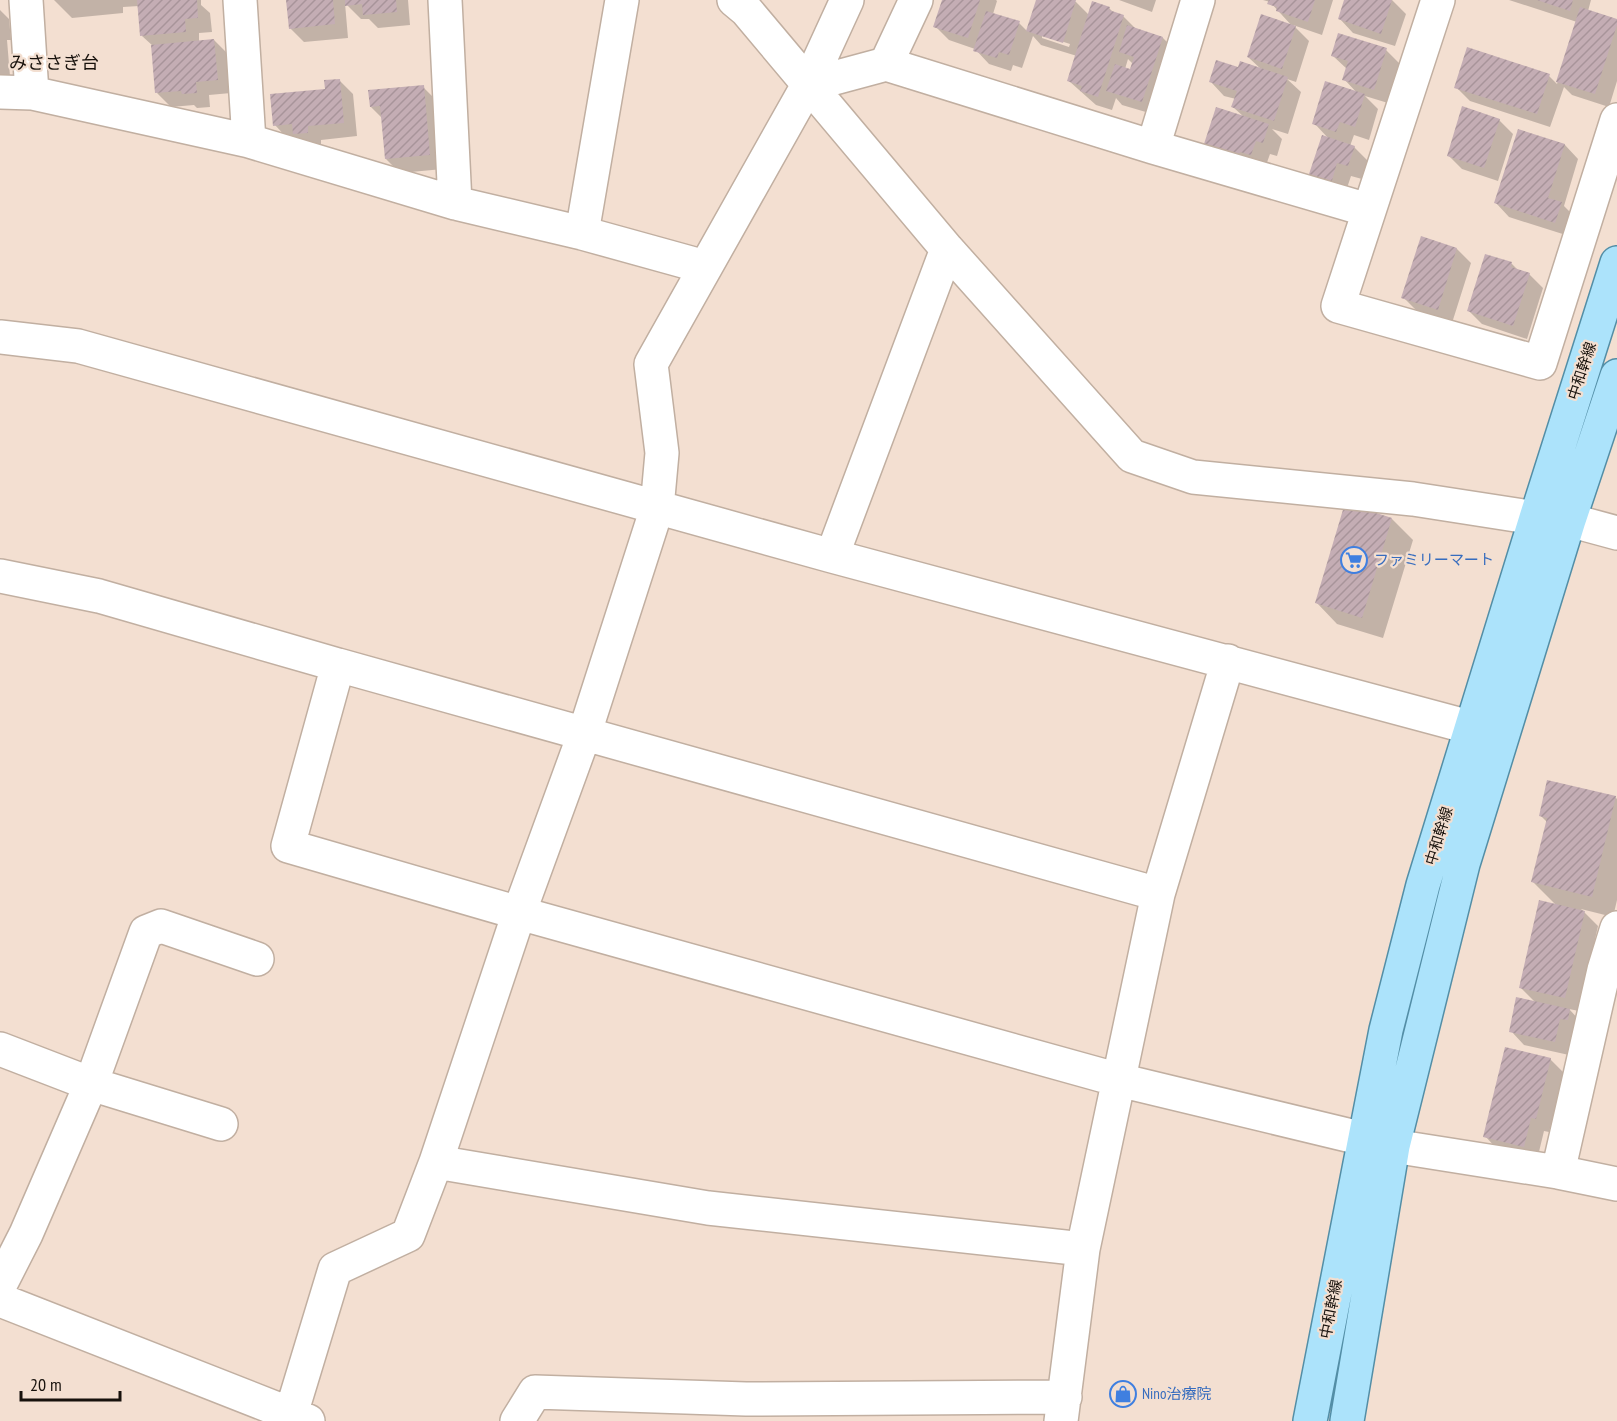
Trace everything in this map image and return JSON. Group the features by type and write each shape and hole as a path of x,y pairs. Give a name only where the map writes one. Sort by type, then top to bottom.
{"main road":[{"name":"中和幹線","path":"1347,1421 1378,1143 1386,1030 1423,885 1617,263"},
{"name":"中和幹線","path":"1310,1421 1378,1143 1569,520 1617,376"}],"street":[{"path":"26,0 32,93"},
{"path":"240,0 249,141"},
{"path":"445,0 454,203"},
{"path":"582,233 622,0"},
{"path":"734,0 746,10 947,249 1132,456 1193,477 1413,499 1536,518 1569,520 1617,533"},
{"path":"0,1300 299,1418 335,1269 408,1235 436,1162 519,913 584,735 657,508 662,453 651,364 808,85 846,0"},
{"path":"886,64 916,0"},
{"path":"1153,147 1198,0"},
{"path":"1438,0 1338,306 1540,363 1617,120"},
{"path":"808,85 886,64 1153,147 1368,210"},
{"path":"0,92 32,93 249,141 454,203 582,233 705,267"},
{"path":"832,556 947,249"},
{"path":"0,337 78,346 832,556 1504,736"},
{"path":"0,576 99,596 584,735 1158,894"},
{"path":"517,1421 535,1392 1063,1409 1083,1249 1158,894 1228,661"},
{"path":"338,665 288,846 519,913 1119,1080 1378,1143 1558,1172 1617,1184"},
{"path":"0,1285 26,1234 91,1084 146,932 161,926 257,959"},
{"path":"1558,1172 1604,969 1617,928"},
{"path":"0,1049 91,1084 222,1124"},
{"path":"436,1162 708,1208 1083,1249"}],"building":[{"path":"137,0 197,0 198,18 185,19 186,32 140,36"},
{"path":"286,0 333,0 335,24 289,29"},
{"path":"345,0 396,0 397,12 363,15 362,4 345,6"},
{"path":"942,0 980,0 968,38 933,27"},
{"path":"1036,0 1076,0 1063,43 1026,31"},
{"path":"1269,0 1315,0 1308,22 1276,11 1277,7 1267,4"},
{"path":"1344,0 1392,0 1381,34 1338,19"},
{"path":"1537,0 1573,0 1570,11"},
{"path":"1092,1 1124,15 1098,97 1080,91 1082,86 1067,81"},
{"path":"1580,7 1617,19 1595,94 1556,82"},
{"path":"986,11 1020,21 1009,55 999,52 997,58 973,51"},
{"path":"1261,14 1296,26 1282,69 1247,57"},
{"path":"1127,25 1163,37 1142,102 1106,91 1115,64 1130,69 1134,57 1119,52"},
{"path":"1338,33 1387,48 1374,90 1342,80 1348,61 1331,56"},
{"path":"214,39 218,80 196,82 197,93 182,94 181,91 155,93 151,45"},
{"path":"1467,47 1550,74 1537,114 1454,88"},
{"path":"1216,60 1238,67 1240,61 1288,77 1274,121 1231,107 1237,91 1209,82"},
{"path":"340,79 344,123 308,126 308,133 293,134 292,124 273,126 270,94 325,89 324,80"},
{"path":"1325,81 1365,94 1355,127 1340,122 1336,132 1312,124"},
{"path":"424,85 430,155 385,159 380,106 370,107 368,90"},
{"path":"1462,106 1500,119 1484,168 1447,156"},
{"path":"1216,107 1269,124 1263,143 1256,141 1251,155 1240,152 1238,158 1203,147"},
{"path":"1518,129 1565,144 1548,198 1562,202 1555,223 1494,203"},
{"path":"1322,135 1355,146 1348,166 1337,163 1331,184 1308,177"},
{"path":"1421,236 1457,248 1438,310 1401,298"},
{"path":"1485,254 1512,262 1511,267 1530,273 1513,326 1467,311"},
{"name":"ファミリーマート","path":"1345,503 1392,518 1362,618 1315,603"},
{"path":"1547,780 1616,796 1592,897 1531,882 1547,818 1539,816"},
{"path":"1539,900 1585,911 1565,998 1519,988"},
{"path":"1516,997 1570,1009 1568,1020 1560,1019 1555,1042 1509,1032"},
{"path":"1505,1047 1551,1058 1536,1119 1531,1118 1524,1147 1483,1137"}],"place":[{"name":"ファミリーマート","path":"1354,560"},
{"name":"Nino治療院","path":"1123,1394"}],"district":[{"name":"みささぎ台","path":"54,63"}]}
